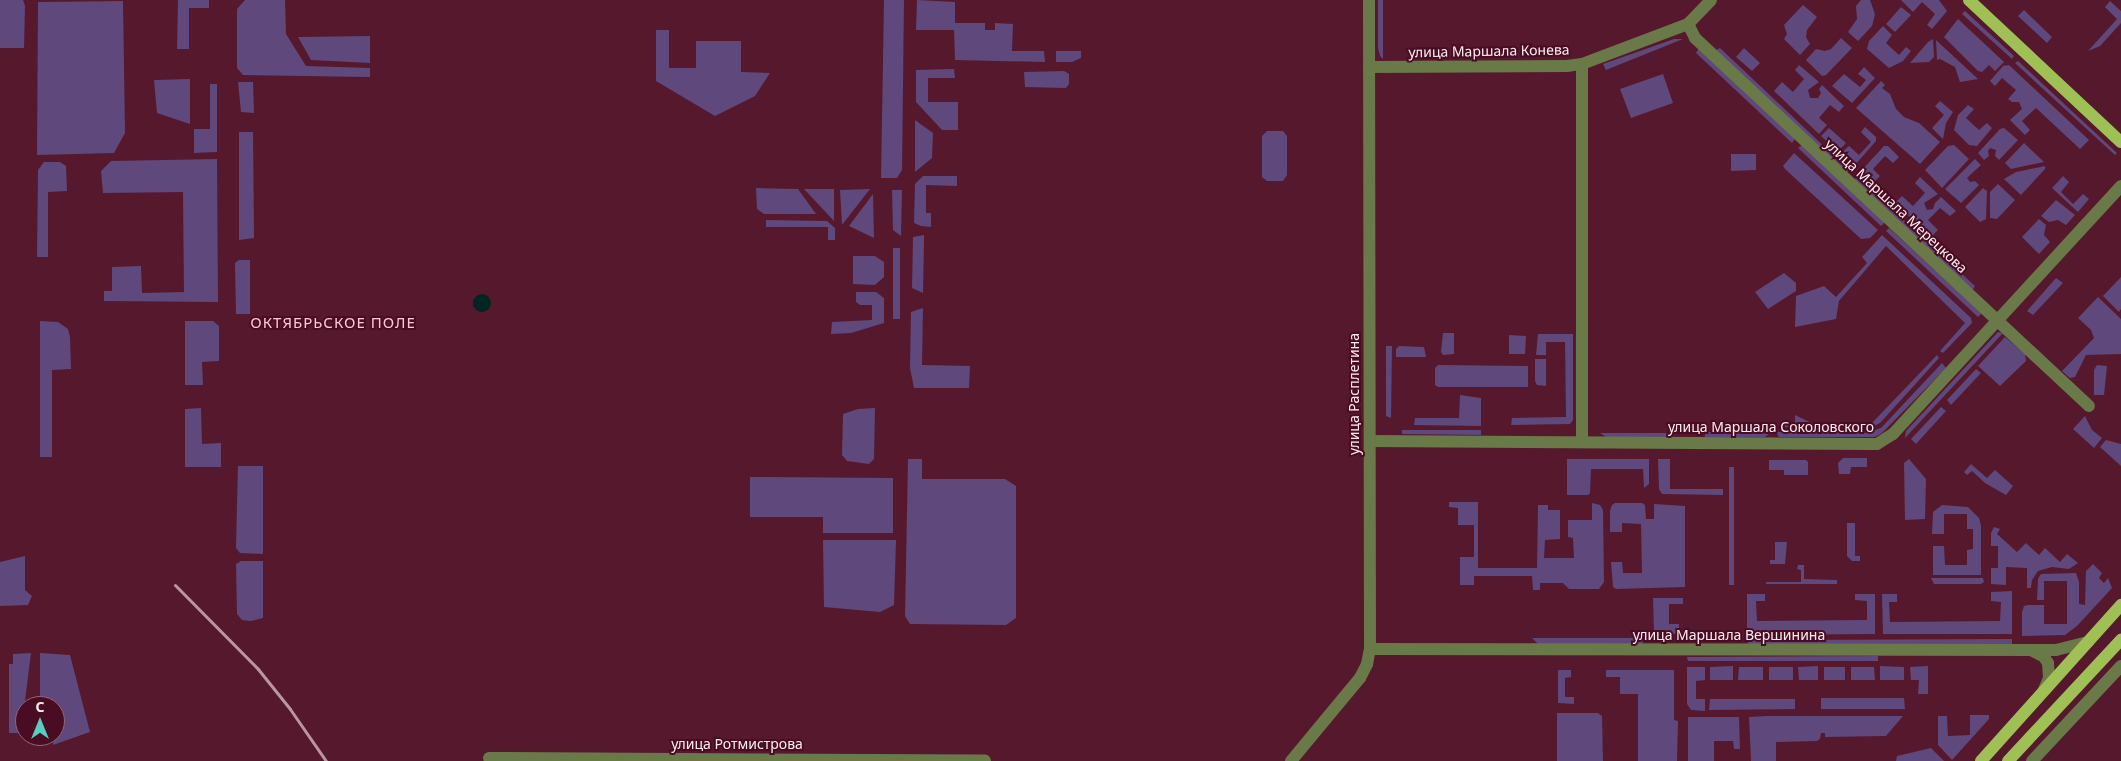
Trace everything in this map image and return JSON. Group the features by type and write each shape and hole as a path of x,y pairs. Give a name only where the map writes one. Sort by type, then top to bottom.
{"main road":[{"path":"1970,0 2121,142"},
{"path":"1981,761 2121,605"},
{"path":"2008,761 2121,640"}],"street":[{"name":"улица Расплетина","path":"1291,761 1360,678 1367,664 1370,649 1369,0"},
{"name":"улица Маршала Конева","path":"1369,67 1567,66 1582,64 1688,24 1711,0"},
{"name":"улица Маршала Мерецкова","path":"1688,24 1695,38 2089,406"},
{"path":"1582,64 1582,442"},
{"name":"улица Маршала Соколовского","path":"1370,441 1876,444 1893,434 2121,186"},
{"name":"улица Маршала Вершинина","path":"1370,649 2056,650 2088,642"},
{"path":"2029,649 2044,657 2048,663 2049,678 2044,690"},
{"path":"2032,761 2121,666"},
{"name":"улица Ротмистрова","path":"489,758 985,761"}],"shaded area":[{"path":"0,0 23,0 25,6 24,48 0,48"},
{"path":"178,0 209,0 209,8 189,8 189,49 177,49"},
{"path":"245,0 285,0 286,34 306,66 370,68 370,77 243,75 237,68 237,9"},
{"path":"884,0 904,0 902,170 897,178 881,178"},
{"path":"917,0 955,2 955,23 985,23 985,30 995,30 995,23 1013,24 1012,51 1044,51 1045,62 955,60 954,30 916,30"},
{"path":"1378,0 1383,0 1383,59 1378,48"},
{"path":"1861,0 1870,0 1875,14 1872,26 1858,41 1848,32 1857,19 1856,6"},
{"path":"1901,0 1939,0 1947,11 1932,29 1927,25 1935,14 1922,2 1913,12"},
{"path":"123,1 125,133 114,153 37,155 38,2"},
{"path":"2110,1 2121,11 2121,23 2100,46 2088,51 2117,19 2105,7"},
{"path":"1803,5 1817,17 1807,30 1806,37 1810,44 1800,55 1784,39 1787,34 1784,25"},
{"path":"1901,7 1911,15 1895,32 1886,24"},
{"path":"2024,10 2052,37 2047,43 2018,16"},
{"path":"1965,11 2014,56 2012,59 1962,14"},
{"path":"1958,19 2004,62 1995,71 1989,65 1982,72 1978,71 1944,37"},
{"path":"1883,26 1892,35 1886,43 1899,55 1906,47 1911,51 1903,61 1889,68 1867,49 1869,41"},
{"path":"656,30 669,30 669,68 696,68 696,41 741,41 741,72 770,73 755,96 715,116 656,81"},
{"path":"370,36 370,63 311,60 298,37"},
{"path":"1841,38 1852,48 1826,75 1822,76 1806,60 1816,49 1825,51 1831,49"},
{"path":"1674,39 1683,39 1606,70 1603,64"},
{"path":"1933,39 1934,57 1929,62 1910,63 1928,42"},
{"path":"1936,40 1978,79 1960,82 1955,67 1940,59 1937,60"},
{"path":"1699,48 1795,139 1792,143 1696,53"},
{"path":"1720,48 1849,170 1846,173 1716,50"},
{"path":"1744,48 1760,63 1752,71 1736,57"},
{"path":"1056,51 1081,51 1081,58 1072,62 1056,62"},
{"path":"2018,61 2117,153 2115,155 2015,63"},
{"path":"1799,65 1819,82 1808,90 1810,98 1818,98 1821,93 1819,89 1822,85 1844,106 1839,112 1830,105 1819,118 1827,125 1819,134 1774,91 1782,82 1793,92 1804,79 1795,70"},
{"path":"2009,65 2089,140 2080,149 2036,108 2022,121 2030,130 2025,135 2010,120 2022,109 2019,102 2012,102 2008,99 2016,90 2002,78 1995,86 1990,81 2003,66"},
{"path":"1864,67 1875,78 1852,103 1832,86 1844,74 1860,87 1866,80 1858,74"},
{"path":"954,69 955,78 928,78 928,102 958,102 958,130 942,130 916,102 916,70"},
{"path":"1064,71 1069,74 1069,84 1066,88 1025,87 1024,72"},
{"path":"1663,74 1673,103 1631,118 1620,89"},
{"path":"190,79 190,124 157,113 154,80"},
{"path":"1881,81 1885,85 1882,88 1890,94 1896,109 1904,117 1919,123 1940,142 1920,164 1856,108"},
{"path":"238,82 253,82 254,113 241,112"},
{"path":"210,84 217,84 217,152 194,153 194,129 210,129"},
{"path":"1940,101 1953,112 1946,123 1943,139 1932,128 1944,115 1935,106"},
{"path":"1968,105 1974,109 1966,118 1979,130 1987,123 1992,128 1977,146 1969,145 1954,130 1958,115"},
{"path":"915,120 933,133 932,158 915,172"},
{"path":"1865,127 1876,137 1876,141 1854,166 1840,154 1849,146 1859,155 1871,142 1861,132"},
{"path":"1829,128 1846,143 1838,151 1821,136"},
{"path":"2004,128 2018,140 1999,160 1995,156 1996,150 1990,148 1988,151 1989,156 1984,160 1978,153 2000,129"},
{"path":"1267,131 1283,131 1287,136 1287,175 1283,181 1267,181 1262,177 1262,136"},
{"path":"239,132 253,132 254,238 239,240"},
{"path":"2024,143 2044,162 2011,169 2005,163"},
{"path":"1802,145 1885,222 1881,226 1798,148"},
{"path":"1954,145 1969,159 1942,188 1925,170 1948,146"},
{"path":"1884,146 1888,146 1899,157 1893,163 1885,156 1873,169 1880,176 1873,183 1861,171"},
{"path":"1794,153 1878,230 1870,238 1861,239 1785,169 1783,166"},
{"path":"1731,154 1756,154 1756,170 1731,171"},
{"path":"217,159 218,302 104,301 104,291 112,291 112,267 141,266 142,293 184,292 183,192 103,193 101,171 111,161"},
{"path":"1975,159 1981,165 1967,178 1970,182 1975,181 1979,185 1961,203 1945,189"},
{"path":"44,162 60,162 66,166 67,191 48,192 48,257 37,257 38,170"},
{"path":"2045,166 2045,169 2021,195 2004,179 2016,172"},
{"path":"923,176 957,176 957,186 926,185 926,213 931,213 931,227 914,223 915,184"},
{"path":"2063,176 2069,182 2061,192 2073,204 2083,194 2089,199 2078,212 2052,188"},
{"path":"1857,177 1975,286 1972,291 1854,180"},
{"path":"1920,177 1938,194 1924,203 1927,210 1933,209 1935,203 1941,197 1956,211 1950,216 1940,208 1928,220 1938,230 1931,237 1895,203 1902,196 1913,206 1925,193 1915,183"},
{"path":"1998,184 2015,200 1997,219 1990,218 1990,192"},
{"path":"756,188 798,189 816,214 764,214 757,209"},
{"path":"1983,188 1987,191 1986,219 1980,222 1965,207"},
{"path":"804,189 834,189 834,221"},
{"path":"870,189 842,225 840,190"},
{"path":"892,190 902,190 901,236 893,230"},
{"path":"873,194 874,238 849,226"},
{"path":"2056,200 2075,215 2066,225 2058,220 2049,222 2041,216"},
{"path":"2039,219 2046,225 2044,235 2050,242 2039,254 2022,237"},
{"path":"766,220 827,221 835,228 835,240 828,240 828,227 766,227"},
{"path":"1889,228 1982,313 1978,317 1886,231"},
{"path":"924,235 923,293 912,288 913,237"},
{"path":"1882,235 1971,318 1972,323 1943,353 1940,351 1965,323 1886,246 1839,301 1836,319 1795,327 1796,296 1824,286 1836,297 1867,263 1862,257"},
{"path":"893,248 900,248 900,319 893,319"},
{"path":"853,256 875,256 884,262 884,277 875,285 853,284"},
{"path":"239,260 250,260 250,314 236,314 235,263"},
{"path":"1784,273 1796,283 1796,291 1768,309 1755,292"},
{"path":"2121,277 2121,309 2119,312 2103,296"},
{"path":"2056,278 2063,283 2033,315 2027,311"},
{"path":"856,292 876,292 884,298 884,323 851,333 831,334 832,322 872,320 872,305 860,305 856,302"},
{"path":"482,294 488,297 491,303 488,309 482,312 476,309 473,303 476,297"},
{"path":"2098,297 2121,319 2121,354 2086,355 2075,377 2070,378 2062,371 2094,338 2091,330 2078,318"},
{"path":"923,308 922,365 970,366 969,388 914,388 910,368 911,312"},
{"path":"40,321 58,322 68,329 70,337 71,369 52,370 52,457 40,457"},
{"path":"185,321 213,321 219,326 219,361 202,362 203,385 185,385"},
{"path":"1998,332 2003,333 1905,438 1906,431"},
{"path":"1443,333 1454,333 1454,354 1443,355 1441,352"},
{"path":"1538,334 1573,334 1573,420 1570,424 1511,425 1512,418 1566,417 1565,342 1546,342 1546,355 1536,355"},
{"path":"1509,335 1526,336 1525,354 1509,354"},
{"path":"2005,337 2025,354 2026,361 2000,386 1978,366"},
{"path":"1386,346 1392,346 1391,418 1386,416"},
{"path":"1399,346 1424,347 1426,357 1396,357 1396,349"},
{"path":"1937,355 1939,358 1880,423 1872,427 1785,427 1785,424 1795,424 1795,415 1814,424 1872,423"},
{"path":"1535,359 1546,359 1546,386 1537,385 1535,381"},
{"path":"1942,363 1946,368 1882,433 1875,437 1779,437 1776,432 1866,433 1881,428"},
{"path":"1438,365 1528,366 1528,387 1438,387 1435,385 1435,368"},
{"path":"2097,365 2107,366 2104,395 2094,395 2094,370"},
{"path":"1976,369 1981,373 1951,405 1947,400"},
{"path":"1460,395 1481,398 1481,426 1414,425 1415,418 1459,418"},
{"path":"1941,407 1946,411 1916,444 1911,439"},
{"path":"201,408 202,444 221,443 221,467 185,467 185,409"},
{"path":"875,408 874,459 869,464 847,461 842,455 843,414 858,409"},
{"path":"2085,416 2092,430 2102,438 2094,448 2073,429"},
{"path":"1402,430 1481,430 1481,435 1402,434"},
{"path":"1705,432 1769,432 1769,434 1765,437 1705,437"},
{"path":"1600,433 1672,433 1671,437 1606,437"},
{"path":"2106,440 2121,444 2121,466 2100,447"},
{"path":"1843,458 1867,458 1867,467 1851,467 1850,474 1839,474 1838,463"},
{"path":"908,459 922,459 922,479 1005,479 1016,486 1016,618 1006,625 910,624 905,616"},
{"path":"1567,459 1649,459 1649,484 1644,488 1643,469 1591,469 1590,493 1588,495 1567,495"},
{"path":"1658,459 1670,459 1670,489 1723,489 1723,495 1662,494 1659,489"},
{"path":"1909,459 1926,479 1925,519 1905,520 1904,463"},
{"path":"1769,460 1806,460 1808,462 1808,475 1784,475 1784,470 1769,470"},
{"path":"1971,464 1987,478 1995,470 2013,486 2006,495 1985,483 1972,471 1967,475 1964,472"},
{"path":"238,466 263,466 263,554 240,553 236,548"},
{"path":"1729,467 1734,467 1734,585 1729,585"},
{"path":"750,477 893,478 893,533 823,533 823,517 750,517"},
{"path":"1449,502 1478,502 1478,568 1537,568 1538,505 1548,505 1548,510 1560,510 1560,539 1545,540 1544,558 1574,558 1573,538 1568,537 1568,520 1592,520 1592,503 1600,505 1603,510 1604,582 1599,589 1569,589 1563,583 1540,583 1540,590 1533,590 1532,576 1474,576 1474,585 1460,585 1460,557 1474,557 1474,525 1458,525 1458,508 1449,507"},
{"path":"1615,503 1642,503 1645,505 1646,519 1654,519 1654,504 1685,506 1685,587 1616,589 1613,587 1611,562 1622,562 1623,573 1642,573 1641,524 1622,523 1622,532 1610,532 1610,511"},
{"path":"1942,505 1968,507 1979,518 1981,526 1981,575 1933,575 1933,546 1944,546 1945,565 1967,565 1967,550 1973,549 1973,529 1967,529 1967,514 1944,514 1944,534 1932,534 1933,512"},
{"path":"1847,523 1855,523 1855,556 1860,556 1860,561 1852,561 1847,556"},
{"path":"1994,527 2000,529 1997,534 2017,552 2026,543 2039,555 2045,548 2060,562 2067,554 2078,563 2069,569 2052,567 2038,571 2032,580 2031,588 2027,588 2027,568 2006,567 2006,585 1991,584 1991,568 1998,568 1998,546 1991,546 1991,533"},
{"path":"823,540 896,540 894,605 880,612 824,607"},
{"path":"1775,542 1787,542 1785,564 1770,564 1770,560 1775,560"},
{"path":"25,556 25,590 32,596 28,605 0,606 0,562"},
{"path":"241,561 263,561 263,618 251,621 242,620 237,614 236,564"},
{"path":"2093,564 2102,573 2099,578 2104,583 2108,578 2112,588 2077,626 2065,635 2022,636 2022,612 2024,606 2044,605 2044,624 2067,624 2067,581 2044,581 2044,600 2037,600 2038,579 2041,574 2076,573 2079,582 2079,604 2085,605 2086,571"},
{"path":"1798,565 1804,565 1804,579 1837,580 1837,584 1766,584 1766,582 1801,582 1801,570 1797,569"},
{"path":"1931,578 1983,578 1984,582 1981,584 1934,584"},
{"path":"2012,591 2012,634 1883,634 1882,594 1897,594 1897,602 1889,602 1890,622 2000,621 2001,602 1991,601 1991,592"},
{"path":"1747,594 1765,594 1765,601 1756,601 1757,621 1867,620 1867,601 1855,600 1855,594 1875,594 1875,634 1747,635"},
{"path":"1653,598 1683,598 1683,604 1669,604 1669,624 1679,624 1679,634 1654,633"},
{"path":"1532,638 1645,638 1642,644 1538,644"},
{"path":"2012,639 2012,644 1749,644 1746,640"},
{"path":"31,653 26,696 15,696 15,733 9,733 9,664 13,664 13,654"},
{"path":"40,653 70,655 90,732 65,741 65,696 40,696"},
{"path":"1878,656 1878,661 1688,661 1687,657"},
{"path":"1733,666 1733,680 1710,680 1710,667"},
{"path":"1818,666 1818,680 1799,680 1798,667"},
{"path":"1880,666 1904,667 1904,680 1880,680"},
{"path":"1928,666 1928,694 1918,694 1919,680 1911,680 1910,667"},
{"path":"1687,667 1705,667 1705,680 1696,681 1696,699 1705,699 1705,711 1691,710 1687,704"},
{"path":"1739,667 1763,667 1763,680 1738,680"},
{"path":"1769,667 1793,667 1793,680 1769,680"},
{"path":"1824,667 1845,667 1845,680 1824,680"},
{"path":"1851,667 1874,667 1875,680 1851,680"},
{"path":"1558,670 1571,670 1571,677 1565,678 1565,697 1574,697 1574,704 1558,703"},
{"path":"1606,670 1674,670 1674,720 1678,721 1677,761 1638,761 1638,694 1620,694 1620,677 1606,677"},
{"path":"1821,698 1904,698 1905,709 1821,709"},
{"path":"1710,699 1795,699 1795,709 1709,710"},
{"path":"1557,713 1598,713 1602,716 1603,761 1557,761"},
{"path":"1970,715 1989,715 1989,719 1952,760 1938,745 1938,716 1947,716 1948,736 1970,735"},
{"path":"1903,716 1886,736 1825,737 1825,733 1821,733 1820,739 1817,741 1776,742 1776,761 1751,761 1749,717"},
{"path":"1688,717 1739,717 1740,749 1734,749 1733,741 1714,741 1714,761 1688,761"},
{"path":"1931,748 1944,761 1896,761 1897,756"}],"railway":[{"path":"175,585 258,669 290,709 326,761"}],"district":[{"name":"ОКТЯБРЬСКОЕ ПОЛЕ","path":"333,323"}]}
